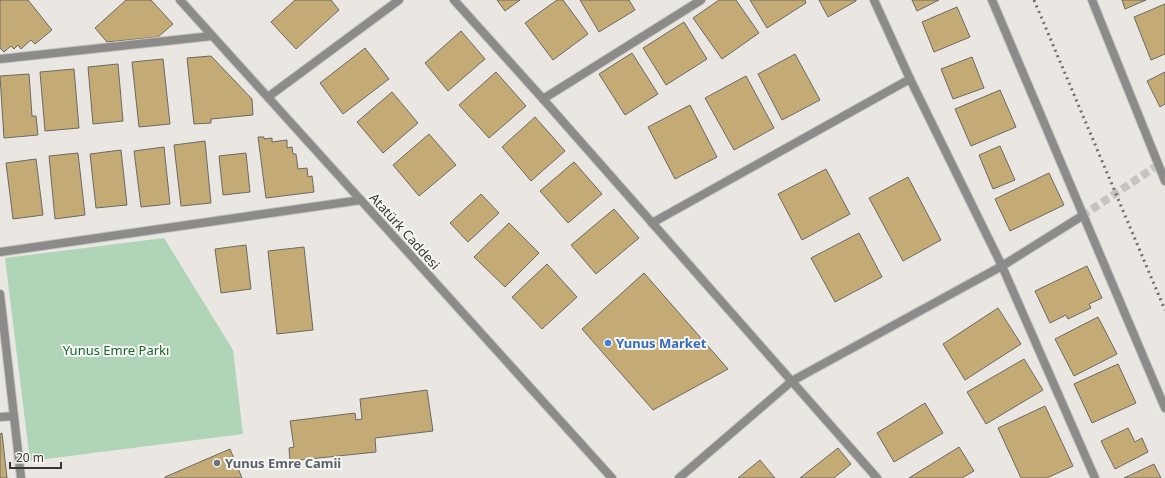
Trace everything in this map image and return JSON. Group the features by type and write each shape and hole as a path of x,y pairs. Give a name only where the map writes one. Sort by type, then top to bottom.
{"street":[{"name":"Atatürk Caddesi","path":"180,0 612,478"},
{"path":"268,97 399,0"},
{"path":"454,0 544,99 877,478"},
{"path":"544,99 701,0"},
{"path":"874,0 910,79 1002,266 1095,478"},
{"path":"992,0 1082,216 1165,408"},
{"path":"1092,0 1162,164 1165,181"},
{"path":"0,59 212,36"},
{"path":"652,223 910,79"},
{"path":"0,252 361,200"},
{"path":"679,478 792,381 1002,266 1082,216"},
{"path":"0,294 21,478"},
{"path":"0,417 14,416"}],"green space":[{"name":"Yunus Emre Parkı","path":"164,238 233,350 243,434 30,461 5,258"}],"building":[{"path":"0,0 28,0 52,30 35,44 31,40 21,49 18,45 14,49 11,46 4,52 0,48"},
{"path":"126,0 151,0 173,24 158,37 107,42 95,28"},
{"path":"295,0 331,0 339,10 296,49 271,22"},
{"path":"497,0 520,0 505,11"},
{"path":"557,0 563,0 588,34 553,60 525,23"},
{"path":"580,0 629,0 635,10 599,32"},
{"path":"719,0 736,0 759,33 722,59 693,18"},
{"path":"750,0 805,0 806,3 767,28"},
{"path":"819,0 856,0 856,1 828,17"},
{"path":"912,0 939,0 917,11"},
{"path":"1122,0 1146,0 1125,9"},
{"path":"1165,4 1165,54 1151,60 1134,17"},
{"path":"957,7 970,37 934,52 922,22"},
{"path":"684,22 707,59 666,85 643,48"},
{"path":"461,31 485,59 448,91 425,63"},
{"path":"365,48 389,79 343,114 320,83"},
{"path":"632,53 658,94 625,115 599,74"},
{"path":"795,54 820,100 782,120 758,74"},
{"path":"211,56 252,99 253,115 211,119 211,123 194,124 187,58"},
{"path":"972,57 984,88 953,99 941,69"},
{"path":"163,59 170,124 139,127 132,62"},
{"path":"118,64 123,121 93,124 88,67"},
{"path":"74,69 79,128 45,131 40,72"},
{"path":"496,72 526,106 489,138 459,105"},
{"path":"1165,72 1165,104 1160,107 1147,81"},
{"path":"29,74 32,116 36,116 38,135 4,138 0,76"},
{"path":"746,76 774,128 734,150 705,98"},
{"path":"1000,90 1016,127 971,146 955,109"},
{"path":"392,92 418,123 383,153 357,122"},
{"path":"690,105 717,157 675,179 648,127"},
{"path":"535,117 565,151 531,181 502,147"},
{"path":"429,134 456,165 419,196 393,165"},
{"path":"258,137 264,137 264,139 272,138 272,142 287,140 287,148 292,147 293,154 296,154 298,169 307,168 308,177 312,176 314,192 266,198"},
{"path":"205,141 211,203 181,206 174,145"},
{"path":"1000,146 1015,180 993,189 979,155"},
{"path":"164,147 170,204 141,207 134,151"},
{"path":"121,150 127,205 96,208 90,154"},
{"path":"78,153 85,215 55,219 49,156"},
{"path":"246,153 250,192 223,195 219,156"},
{"path":"36,159 43,215 13,219 6,163"},
{"path":"574,162 602,194 568,223 540,191"},
{"path":"826,169 850,214 802,240 778,194"},
{"path":"1049,173 1064,205 1010,231 995,199"},
{"path":"908,177 941,240 903,261 869,198"},
{"path":"481,194 499,213 468,242 450,223"},
{"path":"614,209 639,238 596,274 571,245"},
{"path":"509,223 539,253 505,287 474,257"},
{"path":"859,233 882,277 835,302 811,258"},
{"path":"246,245 251,289 221,293 215,249"},
{"path":"304,247 313,330 277,334 268,251"},
{"path":"547,264 577,297 542,329 512,297"},
{"path":"1087,266 1102,298 1089,304 1091,308 1068,319 1066,315 1050,323 1035,291"},
{"path":"644,273 728,369 653,410 582,329"},
{"path":"998,308 1021,344 965,380 943,344"},
{"path":"1098,317 1117,354 1074,376 1055,339"},
{"path":"1024,359 1043,390 986,424 967,392"},
{"path":"1118,364 1136,403 1092,423 1074,384"},
{"path":"427,390 433,431 375,438 376,452 290,461 289,448 294,447 290,421 355,413 356,420 362,419 360,399"},
{"path":"925,403 943,433 894,462 877,433"},
{"path":"1045,406 1073,466 1047,478 1021,478 998,428"},
{"path":"1128,428 1135,442 1142,438 1148,452 1115,469 1101,441"},
{"path":"2,433 7,478 0,478 0,434"},
{"path":"959,447 974,471 962,478 909,478"},
{"path":"838,448 851,464 834,478 800,478"},
{"name":"Yunus Emre Camii","path":"230,449 242,478 165,478 165,477"},
{"path":"760,460 775,478 738,478"},
{"path":"1154,464 1161,478 1124,478"}],"tunnel":[{"path":"1082,216 1158,165"}],"railway":[{"path":"1034,0 1165,310"}],"place":[{"name":"Yunus Market","path":"608,343"},
{"name":"Yunus Emre Camii","path":"217,463"}]}
